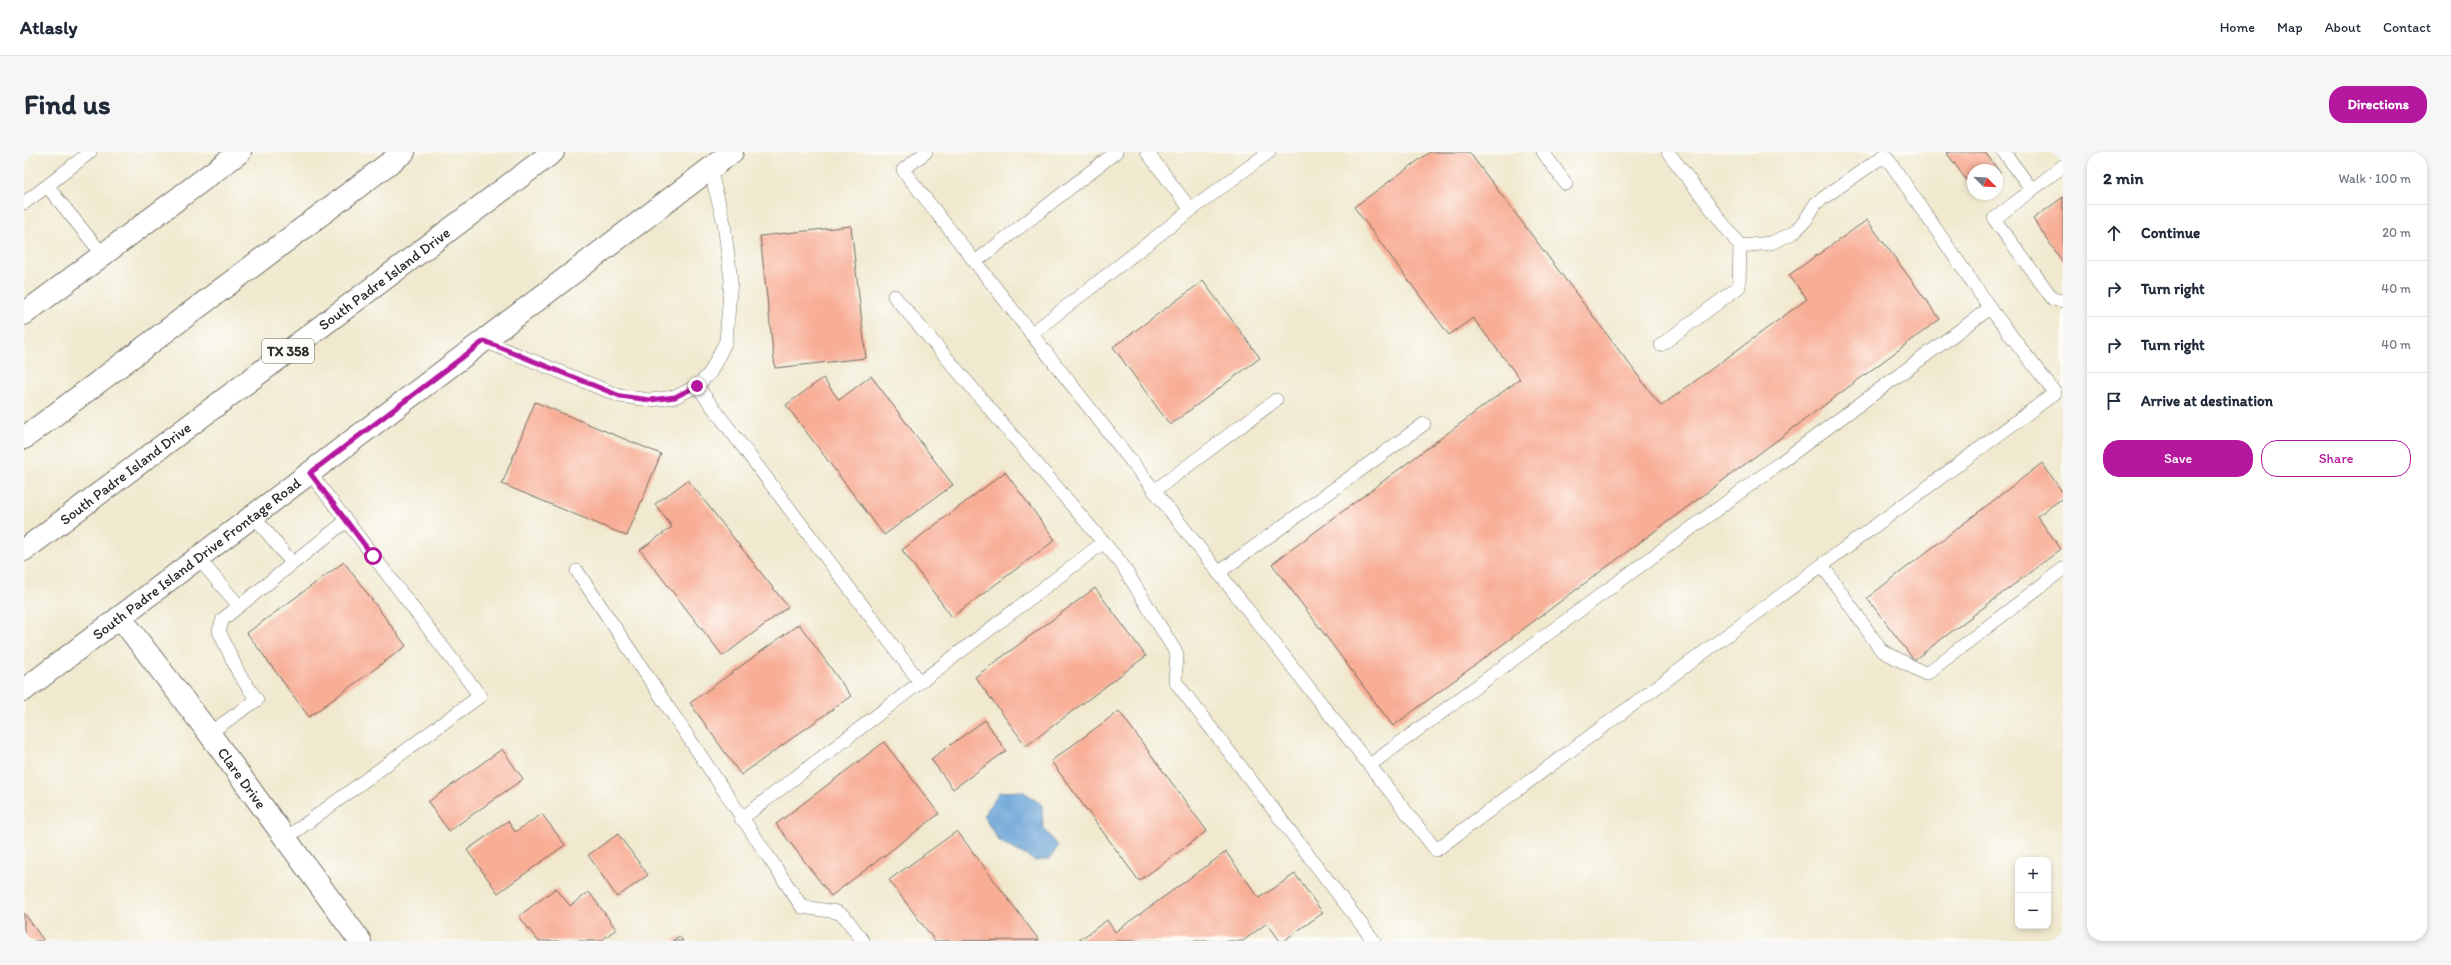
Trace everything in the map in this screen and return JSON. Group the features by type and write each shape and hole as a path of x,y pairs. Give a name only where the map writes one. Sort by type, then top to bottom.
{"main road":[{"path":"24,314 240,152"},
{"path":"24,438 404,152"},
{"name":"South Padre Island Drive","path":"24,550 553,152"},
{"name":"South Padre Island Drive Frontage Road","path":"24,690 732,152"},
{"name":"Clare Drive","path":"120,617 209,733 360,941"}],"lane":[{"path":"24,203 90,152"},
{"path":"926,152 903,170 1436,850 2054,393 1990,308 1884,154 1816,203 1805,221 1793,233 1771,243 1740,246"},
{"path":"975,262 1116,152"},
{"path":"1147,152 1190,210"},
{"path":"1031,334 1190,210 1269,152"},
{"path":"1543,152 1566,184"},
{"path":"1661,345 1739,287 1740,246 1668,152"},
{"path":"2004,152 2032,190"},
{"path":"2063,166 1994,219 2053,299 2063,301"},
{"path":"484,341 620,396 650,400 675,397 697,386 710,373 726,341 731,280 724,223 710,169"},
{"path":"47,186 103,255"},
{"path":"894,296 1121,563 1178,654 1175,681 1370,940"},
{"path":"1370,765 1990,308"},
{"path":"697,386 920,682"},
{"path":"1154,491 1276,400"},
{"path":"1218,573 1424,424"},
{"path":"285,839 480,696 310,473"},
{"path":"254,516 292,563"},
{"path":"209,733 257,700 239,674 219,631 223,618 346,521"},
{"path":"741,819 1104,542"},
{"path":"198,558 239,606"},
{"path":"1822,565 1881,650 1926,674 2063,569"},
{"path":"576,571 741,819 802,907 837,912 845,917 863,941"}],"water":[{"path":"1023,791 1042,805 1043,827 1058,846 1050,859 1036,861 999,841 983,816 999,792"}],"building":[{"path":"1430,152 1469,152 1661,406 1807,299 1789,275 1867,220 1940,319 1393,726 1272,564 1520,379 1473,318 1449,335 1354,207"},
{"path":"1946,152 1985,152 1994,164 1967,164 1967,181"},
{"path":"2063,197 2063,262 2033,219"},
{"path":"851,226 866,358 775,368 760,236"},
{"path":"1203,281 1260,358 1170,425 1113,347"},
{"path":"871,376 953,485 884,535 786,405 823,378 839,400"},
{"path":"535,402 661,454 627,536 502,484"},
{"path":"2042,463 2063,493 2063,498 2037,516 2061,549 1914,660 1867,598"},
{"path":"1005,472 1055,540 952,617 902,550"},
{"path":"688,480 788,607 723,656 640,550 672,527 655,504"},
{"path":"344,562 406,646 309,717 247,633"},
{"path":"1095,588 1146,656 1026,746 975,677"},
{"path":"799,624 851,696 741,775 690,703"},
{"path":"1119,711 1207,831 1139,881 1051,761"},
{"path":"985,720 1006,751 953,789 931,759"},
{"path":"884,742 939,814 831,896 776,824"},
{"path":"502,749 523,779 449,831 428,802"},
{"path":"542,814 565,845 498,893 467,850 508,821 515,832"},
{"path":"957,831 1039,940 935,941 889,880"},
{"path":"618,834 648,875 617,897 588,855"},
{"path":"1226,852 1259,898 1295,874 1323,913 1283,941 1280,941 1267,923 1243,941 1078,941 1107,920 1115,932"},
{"path":"556,888 570,906 589,892 616,929 601,941 538,941 519,916"},
{"path":"24,913 44,941 24,941"},
{"path":"679,936 683,941 672,941"}],"route":[{"path":"373,556 310,473 484,341 620,396 650,400 675,397 697,386"}]}
